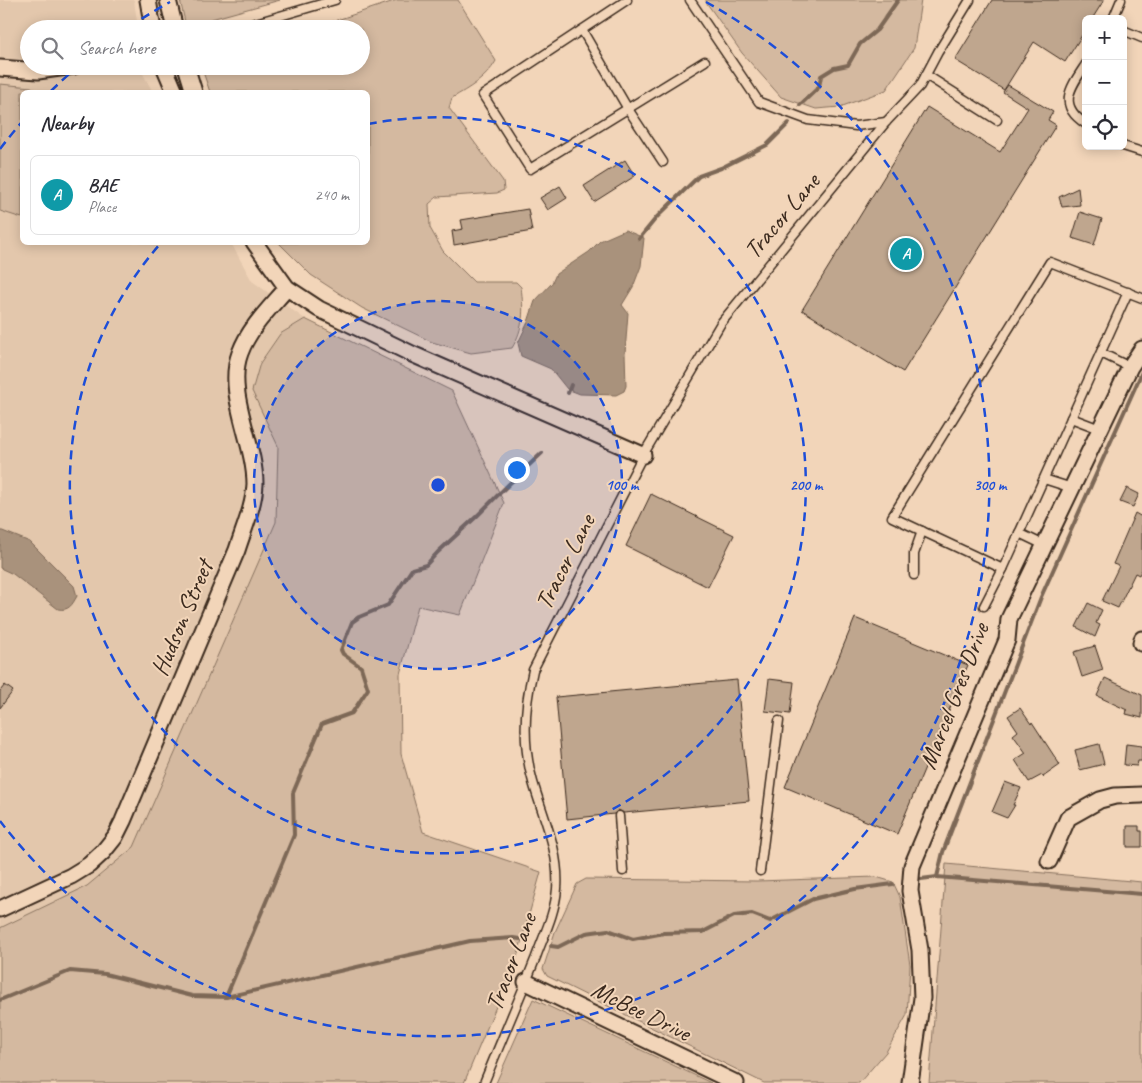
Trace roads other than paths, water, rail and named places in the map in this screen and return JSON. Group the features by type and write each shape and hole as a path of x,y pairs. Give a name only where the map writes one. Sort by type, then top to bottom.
{"street":[{"path":"148,0 151,20"},
{"path":"168,0 173,20"},
{"path":"0,68 20,70"},
{"path":"168,75 174,90"},
{"path":"189,75 193,90"},
{"path":"256,245 286,288 318,309 412,354 643,455"},
{"name":"Hudson Street","path":"0,909 71,876 89,865 115,837 123,821 237,550 252,506 255,484 252,458 238,397 236,377 240,353 254,328 286,288"},
{"name":"Marcel Gres Drive","path":"910,1083 922,998 920,950 910,891 912,866 1006,640 1009,619 1130,367 1142,349"},
{"path":"1049,861 1068,818 1100,800 1115,796 1142,795"},
{"name":"McBee Drive","path":"526,982 736,1083"}],"lane":[{"path":"266,20 335,0"},
{"path":"627,0 483,95 530,170 705,61"},
{"path":"690,0 759,102 808,120 856,126 886,122"},
{"name":"Tracor Lane","path":"484,1083 552,914 557,888 556,862 552,842 532,780 525,730 525,709 533,670 538,658 643,455 721,323 886,122 920,86 938,52 970,0"},
{"path":"1115,15 1121,0"},
{"path":"582,30 628,109 663,162"},
{"path":"1127,32 1142,38"},
{"path":"1082,70 1069,90 1069,107 1076,118 1082,122"},
{"path":"926,75 997,120"},
{"path":"1127,147 1142,152"},
{"path":"1003,569 892,517 1050,262 1142,298"},
{"path":"984,606 1003,569 1128,292"},
{"path":"1101,353 1130,367"},
{"path":"1072,418 1100,429"},
{"path":"1044,479 1072,488"},
{"path":"914,576 914,554 922,531"},
{"path":"1019,534 1044,545"},
{"path":"760,871 779,721"},
{"path":"619,816 623,871"}],"waterway":[{"path":"800,105 819,87 821,76 834,68 848,65 860,44 877,30 898,0"},
{"path":"639,239 657,217 699,176 721,168 767,145 789,123"},
{"path":"937,877 943,852 1041,597 1142,372"},
{"path":"568,393 571,385"},
{"path":"226,997 294,835 293,793 322,724 352,713 368,689 361,667 343,654 341,650 352,622 359,617 388,605 412,569 426,565 542,453"},
{"path":"921,879 937,877 1142,894"},
{"path":"551,946 558,947 586,933 608,930 633,939 664,933 703,932 734,916 752,914 770,921 813,899 855,889 893,884"},
{"path":"0,1000 70,971 105,974 192,996 226,997 470,941 520,939"}],"place":[{"name":"BAE","path":"906,254"}]}
